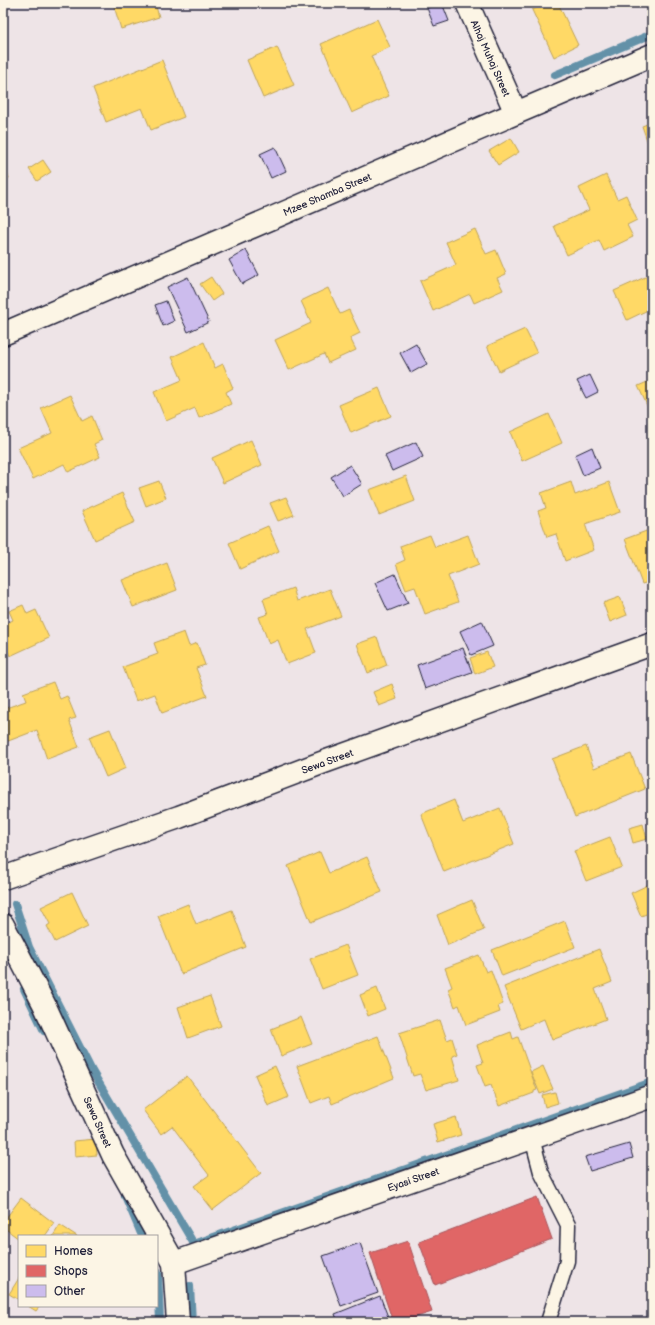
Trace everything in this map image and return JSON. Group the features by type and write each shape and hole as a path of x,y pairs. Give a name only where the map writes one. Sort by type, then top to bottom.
{"street":[{"name":"Alhaj Muhaj Street","path":"467,3 516,113"},
{"name":"Mzee Shamba Street","path":"3,334 652,55"},
{"name":"Sewa Street","path":"3,878 179,817 324,762 652,644"},
{"name":"Sewa Street","path":"3,925 44,1004 113,1155 174,1263 178,1322"},
{"name":"Eyasi Street","path":"174,1263 652,1096"}],"lane":[{"path":"532,1138 541,1172 568,1224 567,1261 548,1322"}],"building: Homes":[{"path":"113,3 155,3 159,17 121,29"},
{"path":"547,3 558,3 578,45 554,57 532,10"},
{"path":"377,19 390,47 371,56 389,96 352,113 321,44"},
{"path":"277,47 294,85 263,98 247,60"},
{"path":"162,60 184,117 151,130 142,108 106,122 93,88"},
{"path":"652,122 652,148 650,149 642,126"},
{"path":"511,138 519,152 498,165 489,151"},
{"path":"43,160 51,172 37,181 29,169"},
{"path":"3,165 9,178 3,181"},
{"path":"606,175 617,199 626,195 637,220 627,225 633,237 604,251 599,240 567,255 554,226 589,210 579,188"},
{"path":"475,229 486,254 496,250 506,274 497,278 503,290 474,303 470,294 433,311 420,281 456,265 446,242"},
{"path":"652,274 652,308 627,320 614,291"},
{"path":"211,277 222,294 212,301 200,284"},
{"path":"328,288 340,314 349,310 360,333 350,338 356,350 328,363 324,354 289,370 275,340 311,323 301,301"},
{"path":"525,329 537,353 499,371 487,346"},
{"path":"204,342 215,368 223,364 233,388 226,392 231,404 199,418 195,408 166,421 154,392 182,380 172,357"},
{"path":"652,380 652,414 651,414 638,386"},
{"path":"379,388 391,416 351,433 339,405"},
{"path":"70,395 82,421 92,416 102,440 94,444 100,457 68,472 64,464 33,479 18,448 52,433 41,408"},
{"path":"549,414 562,443 522,461 510,432"},
{"path":"251,440 262,465 223,483 212,458"},
{"path":"406,476 415,501 379,515 369,490"},
{"path":"159,481 166,498 146,506 139,488"},
{"path":"571,482 575,495 609,482 620,512 585,524 594,550 565,561 556,534 547,537 538,511 546,508 541,493"},
{"path":"122,493 135,522 95,540 82,511"},
{"path":"286,497 294,515 278,521 270,503"},
{"path":"268,526 279,551 240,569 229,543"},
{"path":"649,530 652,538 652,581 642,584 625,539"},
{"path":"430,535 435,547 468,535 479,564 448,576 458,602 425,614 415,587 406,590 396,564 405,560 400,546"},
{"path":"167,563 177,590 133,607 122,580"},
{"path":"293,588 297,601 330,589 341,616 307,629 316,653 287,664 278,640 269,644 259,617 268,614 263,599"},
{"path":"620,597 627,615 610,622 603,603"},
{"path":"23,605 27,614 36,610 49,638 10,656 3,642 3,625 13,620 9,611"},
{"path":"184,632 189,646 197,643 205,665 196,668 207,696 162,713 155,694 136,701 123,667 158,654 154,643"},
{"path":"377,637 387,665 368,673 357,644"},
{"path":"487,652 493,667 475,674 470,658"},
{"path":"53,682 60,699 67,696 76,718 69,720 79,747 47,759 37,730 3,743 3,709 26,701 23,693"},
{"path":"392,684 397,699 379,706 373,692"},
{"path":"110,729 126,768 106,777 89,737"},
{"path":"586,746 594,768 631,754 645,789 575,817 552,759"},
{"path":"454,800 463,823 500,808 514,844 444,872 421,814"},
{"path":"643,824 647,839 633,843 629,828"},
{"path":"610,837 622,867 586,881 574,851"},
{"path":"320,852 329,873 367,857 382,892 311,922 288,866"},
{"path":"652,883 652,912 641,916 631,893"},
{"path":"72,892 88,926 55,942 47,926 50,924 41,907"},
{"path":"472,900 484,930 448,945 437,915"},
{"path":"188,904 196,924 232,910 246,947 181,974 158,916"},
{"path":"565,921 575,947 502,976 492,950"},
{"path":"346,945 358,975 322,989 310,959"},
{"path":"599,949 612,982 595,989 606,1019 552,1040 544,1019 521,1029 504,987"},
{"path":"479,955 486,972 491,970 503,1004 498,1006 500,1012 466,1025 459,1005 455,1007 448,989 452,987 445,968"},
{"path":"377,988 385,1009 368,1016 360,995"},
{"path":"210,996 221,1026 188,1038 178,1007"},
{"path":"301,1017 312,1044 281,1056 271,1029"},
{"path":"440,1020 447,1040 452,1038 457,1054 452,1056 459,1080 426,1090 420,1074 413,1076 399,1033"},
{"path":"511,1032 513,1039 518,1037 537,1090 534,1091 534,1093 499,1106 491,1085 485,1087 477,1065 483,1063 477,1045"},
{"path":"378,1036 394,1078 332,1104 329,1096 311,1103 297,1066"},
{"path":"275,1066 289,1097 268,1106 255,1075"},
{"path":"543,1066 553,1089 540,1094 531,1072"},
{"path":"187,1076 261,1173 213,1210 194,1186 209,1175 172,1126 161,1134 143,1110"},
{"path":"555,1092 558,1103 545,1107 542,1095"},
{"path":"456,1117 461,1135 438,1142 433,1124"},
{"path":"96,1139 97,1155 75,1157 74,1141"},
{"path":"21,1198 54,1223 46,1235 18,1235 18,1238 3,1227 3,1222"},
{"path":"60,1225 75,1235 54,1235"},
{"path":"18,1280 18,1299 9,1294"},
{"path":"30,1307 39,1307 36,1311"}],"building: Shops":[{"path":"537,1197 552,1239 435,1285 419,1242"},
{"path":"408,1241 432,1312 401,1322 393,1322 370,1253"}],"building: Other":[{"path":"442,3 449,21 434,26 427,8"},
{"path":"275,147 286,171 271,178 260,154"},
{"path":"246,250 259,275 242,284 229,260"},
{"path":"188,277 209,322 188,332 167,287"},
{"path":"166,301 174,321 163,326 155,305"},
{"path":"416,344 427,364 411,373 400,353"},
{"path":"590,375 598,392 586,398 577,381"},
{"path":"416,442 423,457 392,471 385,456"},
{"path":"592,447 600,468 583,475 575,455"},
{"path":"350,465 362,484 343,496 331,477"},
{"path":"395,574 408,603 388,611 375,583"},
{"path":"482,621 493,646 471,655 460,631"},
{"path":"463,648 472,672 425,689 417,665"},
{"path":"629,1144 633,1158 590,1171 585,1157"},
{"path":"360,1243 378,1293 341,1306 323,1256"},
{"path":"380,1296 390,1322 338,1322 335,1314"}],"waterway":[{"path":"555,75 652,34"},
{"path":"15,904 29,947 92,1071 194,1244 652,1082"},
{"path":"24,989 44,1031"},
{"path":"125,1196 142,1235"},
{"path":"158,1274 160,1322"},
{"path":"190,1286 192,1322"}]}
